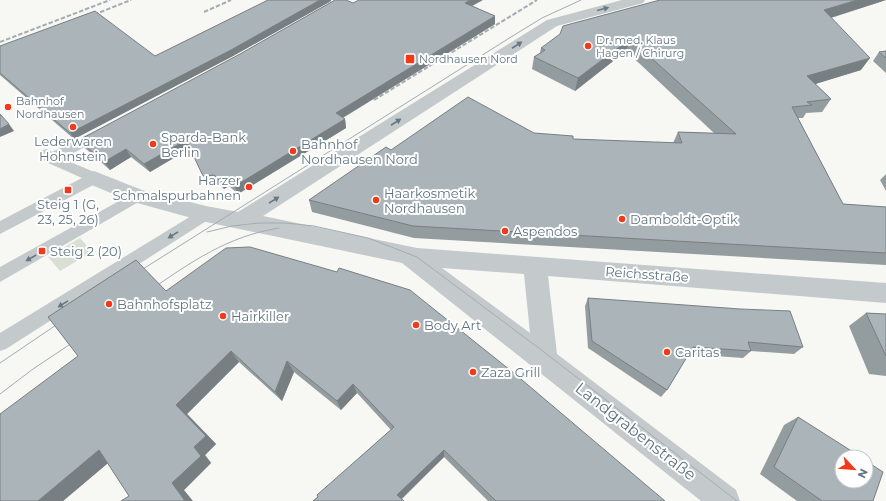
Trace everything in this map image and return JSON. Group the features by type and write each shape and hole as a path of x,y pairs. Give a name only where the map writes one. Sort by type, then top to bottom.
{"street":[{"path":"241,220 548,26 568,18 638,0"},
{"path":"94,178 137,196 206,214 408,255"},
{"name":"Reichsstraße","path":"408,255 886,293"},
{"name":"Landgrabenstraße","path":"408,255 548,362 725,501"},
{"path":"535,266 544,352 548,362"}],"lane":[{"path":"94,178 48,156 106,129"},
{"path":"0,228 94,178"},
{"path":"0,275 137,196"},
{"path":"0,343 206,214"}],"shaded area":[{"path":"80,238 92,252 60,271 48,257"}],"building":[{"path":"268,0 320,0 231,50 70,133 0,73 0,46 95,11 155,56"},
{"path":"335,0 346,0 353,3 359,0 470,0 465,3 495,16 336,113 345,119 235,186 226,178 221,181 214,175 203,176 186,140 144,164 126,149 104,162 79,140 240,54"},
{"path":"660,0 857,0 824,10 870,58 807,76 831,99 807,102 812,105 792,107 843,204 886,207 886,253 413,226 309,200 386,147 391,150 468,97 534,133 573,136 573,139 682,143 678,132 736,134 630,39 578,78 534,57 545,50 541,48 560,34 563,26"},
{"path":"886,51 886,58 879,52"},
{"path":"0,114 9,124 0,129"},
{"path":"250,247 337,272 339,268 410,290 515,374 665,501 496,501 444,450 397,495 404,501 313,501 318,497 317,495 394,427 353,384 337,401 287,361 275,392 231,351 176,405 206,436 194,447 201,456 172,483 185,501 121,501 129,496 99,450 38,501 0,501 0,414 78,356 48,317 136,260 166,291 226,248"},
{"name":"Caritas","path":"588,298 740,309 790,311 803,347 748,342 751,351 693,347 667,390 592,341"},
{"path":"866,313 886,314 886,356"},
{"path":"798,417 848,449 834,449 834,489 874,489 874,466 883,472 873,501 822,501 774,467"}],"tram line":[{"path":"135,274 511,37 542,18 581,0"},
{"path":"207,232 232,226 259,223 286,223 314,226 368,238 417,257 544,352 737,501"},
{"path":"149,291 195,260 227,244 243,237 279,228"},
{"path":"0,363 65,319"},
{"path":"0,394 33,369 78,339"}],"railway":[{"path":"0,42 110,0"},
{"path":"88,17 131,0"},
{"path":"204,12 231,0"},
{"path":"374,100 537,0"}],"place":[{"name":"Dr. med. Klaus Hagen / Chirurg","path":"588,46"},
{"name":"Nordhausen Nord","path":"410,59"},
{"name":"Bahnhof Nordhausen","path":"8,107"},
{"name":"Lederwaren Hohnstein","path":"73,127"},
{"name":"Sparda-Bank Berlin","path":"153,144"},
{"name":"Bahnhof Nordhausen Nord","path":"293,151"},
{"name":"Harzer Schmalspurbahnen","path":"249,187"},
{"name":"Steig 1 (G, 23, 25, 26)","path":"68,190"},
{"name":"Haarkosmetik Nordhausen","path":"376,200"},
{"name":"Damboldt-Optik","path":"622,219"},
{"name":"Aspendos","path":"505,231"},
{"name":"Steig 2 (20)","path":"42,251"},
{"name":"Bahnhofsplatz","path":"109,304"},
{"name":"Hairkiller","path":"223,316"},
{"name":"Body Art","path":"416,325"},
{"name":"Caritas","path":"667,352"},
{"name":"Zaza Grill","path":"473,372"}]}
